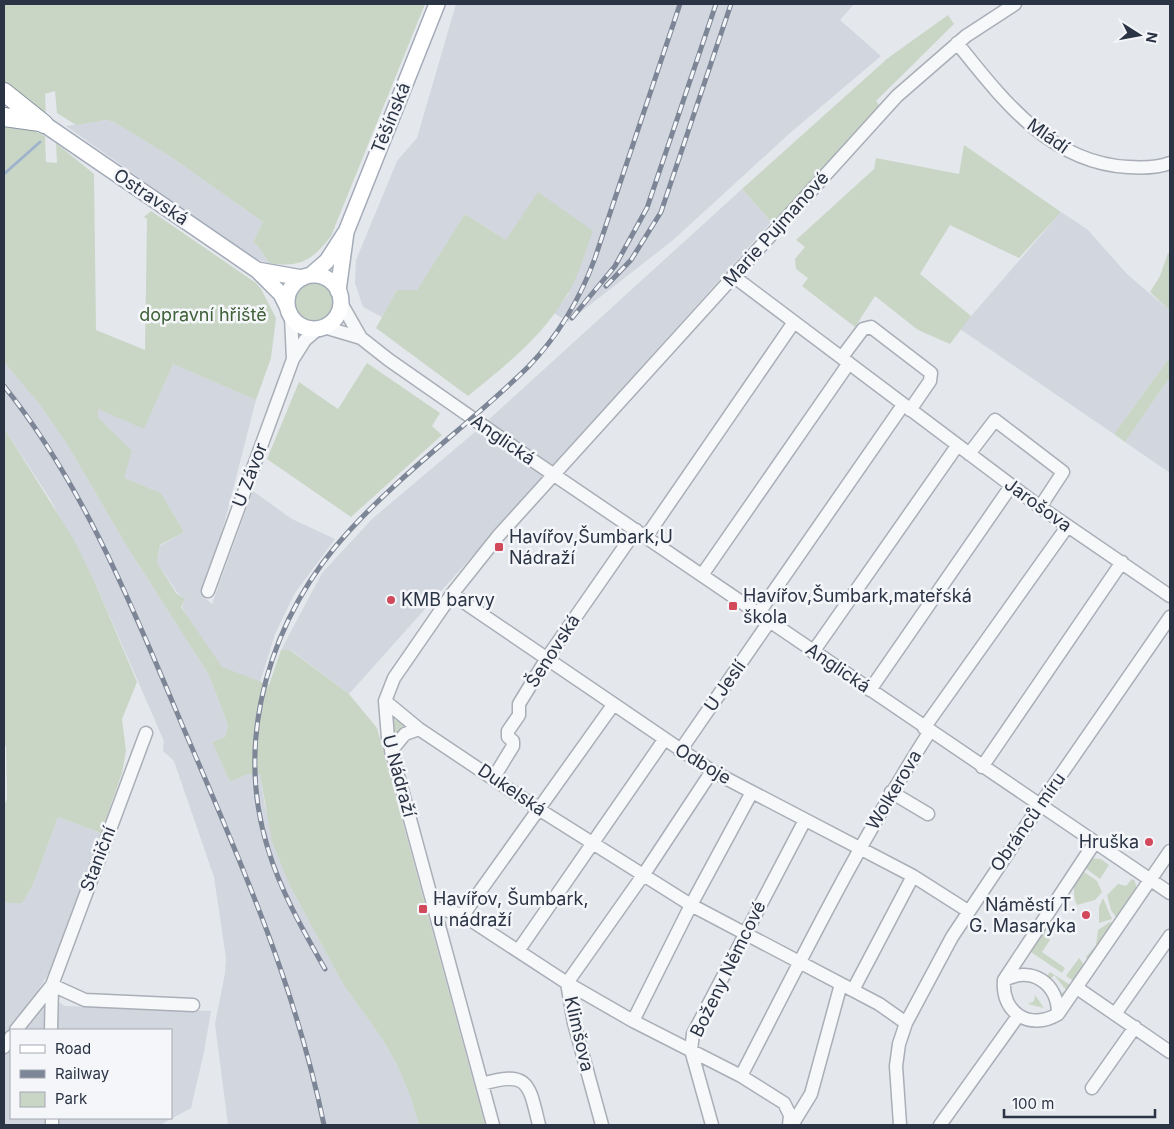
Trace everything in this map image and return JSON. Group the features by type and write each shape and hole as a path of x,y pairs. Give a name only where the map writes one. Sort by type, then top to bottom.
{"highway":[{"path":"4,92 38,122"},
{"path":"4,109 38,122"},
{"path":"4,117 38,122"}],"main road":[{"name":"Těšínská","path":"306,276 327,261 346,232 437,4"},
{"name":"Ostravská","path":"38,122 257,270 281,294 289,311"},
{"name":"Těšínská","path":"339,297 346,232"},
{"name":"Ostravská","path":"257,270 306,276"},
{"path":"306,276 327,278 339,297 337,316 321,328 303,327 289,311 290,289 306,276"}],"street":[{"name":"Marie Pujmanové","path":"554,474 897,96 957,43 987,20 1015,4"},
{"name":"Mládí","path":"957,43 1010,107 1046,138 1068,152 1111,166 1153,166 1170,163"},
{"name":"Jarošova","path":"733,276 1011,486 1067,527 1122,562 1170,596"},
{"name":"Anglická","path":"339,297 361,338 388,360 813,652 1150,879"},
{"name":"U Závor","path":"289,311 293,359"},
{"name":"Šenovská","path":"494,778 513,746 513,741 508,736 508,731 519,715 519,704 548,658 794,322"},
{"path":"702,575 846,360 864,329 871,327 931,373 930,381 906,407 758,614"},
{"name":"Anglická","path":"321,328 361,338"},
{"name":"U Závor","path":"208,591 293,359 305,340 321,328"},
{"path":"968,454 995,420 1063,472 1040,507"},
{"path":"813,652 957,446"},
{"name":"U Nádraží","path":"493,1125 391,751 386,724 385,701 394,678 452,594 499,535 554,474"},
{"path":"870,690 1011,486"},
{"name":"Wolkerova","path":"860,848 927,729 1067,527"},
{"path":"982,767 1122,562"},
{"name":"Odboje","path":"452,594 712,771 913,876 968,911"},
{"name":"Obránců míru","path":"900,1125 896,1066 899,1044 906,1023 968,911 1170,617"},
{"name":"U Jeslí","path":"680,751 769,622"},
{"name":"Dukelská","path":"385,701 419,729 540,810 691,905 800,964 854,990 879,1004 906,1023"},
{"path":"463,915 540,810 613,705"},
{"path":"391,751 405,734 419,729"},
{"name":"Staniční","path":"17,1029 52,985 146,733"},
{"path":"518,951 664,740"},
{"path":"643,875 712,771"},
{"path":"633,1021 691,905 752,792"},
{"path":"891,792 928,814"},
{"name":"Boženy Němcové","path":"712,1125 690,1050 693,1034 805,820"},
{"path":"1095,842 1004,980 1003,989 1007,1003 1018,1016 1034,1021 1048,1020 1058,1014 1170,851"},
{"path":"741,1076 860,848"},
{"name":"Klimšova","path":"602,1125 574,1023 567,983 643,875"},
{"path":"854,990 913,876"},
{"path":"1150,879 1170,893"},
{"path":"434,907 463,915 567,983 633,1021 741,1076 784,1103 790,1115 790,1125"},
{"path":"1115,1014 1170,936"},
{"path":"1004,980 1014,975 1029,974 1044,982 1053,991 1058,1001 1058,1014"},
{"path":"790,1125 812,1094 841,984"},
{"path":"52,985 85,1000 192,1005"},
{"name":"Staniční","path":"51,1029 52,985"},
{"path":"1077,988 1170,1052"},
{"path":"940,1125 1018,1016"},
{"path":"1092,1088 1135,1027"},
{"path":"482,1084 504,1078 514,1078 523,1082 530,1091 539,1125"}],"shaded area":[{"path":"456,4 854,4 840,20 881,56 790,133 672,241 568,322 554,313 569,294 506,240 465,214 417,291 397,290 382,317 363,307 355,283 356,260 397,161 417,138"},
{"path":"106,120 114,122 171,157 263,222 253,242 258,246 269,263 253,258 66,126"},
{"path":"742,189 771,222 349,694 291,650 281,650 322,573 372,519 475,432"},
{"path":"1061,212 1087,229 1127,274 1170,311 1170,357 1114,434 960,329"},
{"path":"4,362 40,405 67,444 126,545 209,675 228,725 225,737 212,742 230,782 248,774 260,773 265,806 289,884 343,984 383,1040 397,1065 411,1098 419,1125 228,1125 215,1024 226,958 214,877 174,761 163,751 164,741 96,585 50,499 4,428"},
{"path":"173,364 256,400 205,598 212,604 253,491 292,519 335,539 295,593 275,634 258,689 221,677 182,607 184,599 176,591 157,562 160,546 184,532 161,493 123,478 112,431 98,417 98,408 144,428"},
{"path":"1170,377 1170,473 1125,442"},
{"path":"58,817 101,833 49,973 38,990 65,1006 211,1011 191,1108 172,1118 172,1029 10,1029 10,1119 171,1119 160,1125 4,1125 4,903 22,903 33,885"}],"green space":[{"path":"4,4 425,4 331,236 318,251 304,261 279,264 269,263 258,246 253,242 263,222 171,157 114,122 106,120 76,125 57,113 55,91 45,94 46,117 4,84"},
{"path":"948,15 954,24 876,101 880,106 774,225 742,189 888,58"},
{"name":"dopravní hřiště","path":"4,121 24,126 45,136 46,162 57,163 56,143 94,174 96,330 145,350 147,219 144,217 151,211 256,283 276,318 271,358 256,400 173,364 144,429 98,409 98,417 132,451 124,478 161,493 184,532 160,545 157,562 176,593 185,599 181,607 222,667 269,685 281,650 290,650 349,694 377,728 485,1125 419,1125 411,1098 397,1065 383,1040 343,984 289,884 272,841 260,774 248,774 230,782 212,742 225,737 228,725 209,675 126,545 67,444 40,405 4,362"},
{"path":"964,145 1061,212 1019,258 950,225 920,274 971,316 950,344 918,330 875,296 855,327 802,286 808,278 796,269 795,259 805,247 796,240 874,169 876,158 959,174"},
{"path":"538,192 593,231 575,280 557,311 522,350 468,396 376,328 397,290 417,290 465,214 506,240"},
{"path":"1168,253 1170,254 1170,311 1150,292 1160,276"},
{"path":"313,281 327,287 333,301 327,315 313,321 299,315 293,301 299,287"},
{"path":"1170,357 1170,377 1125,442 1114,434"},
{"path":"367,363 440,413 432,426 442,435 351,517 267,459 299,382 338,409"},
{"path":"4,428 74,540 96,585 137,682 122,719 126,751 122,773 101,833 58,817 33,885 22,903 4,903 4,805 7,799 6,746 4,745"},
{"path":"393,718 405,725 395,735 393,735"},
{"path":"1087,858 1101,859 1109,865 1100,879 1084,867"},
{"path":"1080,869 1097,881 1102,892 1095,900 1077,905 1074,887"},
{"path":"1132,879 1135,881 1137,892 1117,919 1111,910 1107,895 1118,884 1126,886"},
{"path":"1103,898 1112,919 1099,923 1099,907"},
{"path":"1110,922 1116,923 1089,963 1086,957 1096,945 1098,930"},
{"path":"1047,932 1050,940 1042,952 1065,968 1062,973 1025,948 1037,933"},
{"path":"1079,958 1086,967 1075,982 1066,976"},
{"path":"1050,972 1072,986 1063,996 1060,994 1066,990 1054,975 1049,981 1045,979"},
{"path":"1035,995 1044,1008 1028,1004 1034,1001"}],"waterway":[{"path":"4,174 40,142"}],"railway":[{"path":"325,969 279,880 268,849 258,807 255,764 258,721 266,679 280,639 299,600 322,564 350,530 415,467 484,408 528,367 568,316 583,288 595,258 680,4"},
{"path":"572,318 615,266 647,208 716,4"},
{"path":"606,286 631,260 661,212 731,4"},
{"path":"4,386 33,425 84,509 107,553 148,643 227,830 283,975 312,1074 324,1125"}],"place":[{"name":"Havířov,Šumbark,U Nádraží","path":"499,547"},
{"name":"KMB barvy","path":"391,600"},
{"name":"Havířov,Šumbark,mateřská škola","path":"733,606"},
{"name":"Hruška","path":"1149,842"},
{"name":"Havířov, Šumbark, u nádraží","path":"423,909"},
{"name":"Náměstí T. G. Masaryka","path":"1086,915"}]}
